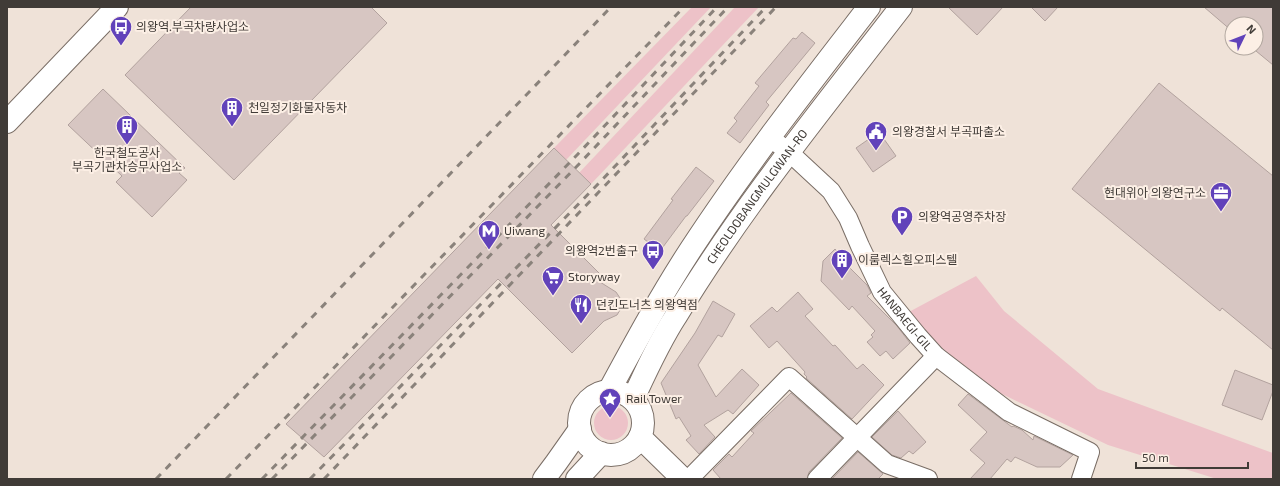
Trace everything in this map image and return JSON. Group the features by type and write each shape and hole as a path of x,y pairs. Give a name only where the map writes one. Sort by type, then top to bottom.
{"street":[{"path":"7,122 118,7"},
{"name":"CHEOLDOBANGMULGWAN-RO","path":"609,391 655,309 691,250 769,137 869,7"},
{"name":"CHEOLDOBANGMULGWAN-RO","path":"632,399 656,351 708,264 789,152 901,7"},
{"name":"HANBAEGI-GIL","path":"769,137 789,152 831,191 848,218 882,292 936,356 1009,412 1090,452 1081,479"},
{"path":"817,479 936,356"},
{"path":"689,479 789,377 887,464 907,475 928,479"},
{"path":"609,391 625,394 632,399 640,409 643,421 640,437 633,446 624,452 612,455 601,453 591,448 584,439 580,429 579,420 581,411 586,403 592,397 609,391"},
{"path":"544,479 580,429"},
{"path":"640,437 682,479"},
{"path":"578,479 601,453"}],"shaded area":[{"path":"692,7 711,7 566,160 554,148"},
{"path":"735,7 759,7 591,184 579,173"},
{"path":"976,276 1004,311 1098,389 1273,453 1273,479 1217,479 1108,445 1000,393 945,351 907,313"},
{"path":"614,406 623,411 627,416 627,430 623,435 618,439 608,440 604,439 595,430 594,420 595,416 604,407"}],"building":[{"name":"천일정기화물자동차","path":"191,7 371,7 387,23 234,180 125,75"},
{"path":"948,7 1003,7 977,35"},
{"path":"1031,7 1058,7 1045,21"},
{"path":"1204,7 1273,7 1273,65 1262,56 1264,56 1264,16 1224,16 1224,24"},
{"path":"802,32 815,43 766,102 769,105 740,143 727,133 737,121 734,118 759,86 755,83 793,38 796,39"},
{"path":"1159,83 1273,176 1273,350 1222,308 1220,311 1072,189"},
{"name":"한국철도공사 부곡기관차승무사업소","path":"103,89 185,168 179,173 187,180 152,217 116,182 122,176 68,125"},
{"name":"의왕경찰서 부곡파출소","path":"879,132 896,156 873,172 856,148"},
{"path":"554,148 591,184 551,225 604,278 600,282 616,292 621,303 620,310 617,315 604,321 572,353 498,279 324,457 286,424"},
{"path":"696,167 714,181 660,251 644,239 673,200 671,199"},
{"path":"835,249 849,264 848,266 867,285 871,293 867,296 897,326 910,343 893,359 886,351 880,356 867,342 873,337 871,335 875,331 852,306 849,310 821,281 823,261"},
{"path":"798,292 813,309 805,316 857,369 863,364 884,385 852,419 806,378 807,377 804,374 805,372 777,341 769,348 750,326 772,307 777,312"},
{"path":"713,301 735,314 722,337 718,335 698,365 716,397 742,369 759,385 733,414 728,410 704,425 715,437 699,454 686,440 691,436 679,417 676,419 661,383 695,333"},
{"path":"1235,370 1273,385 1273,391 1262,420 1222,405"},
{"path":"791,393 842,438 809,472 807,479 721,479 713,470 729,454 732,457 754,433 751,431"},
{"path":"968,394 1012,427 1013,426 1022,430 1033,440 1034,436 1073,455 1060,467 1037,467 1015,457 1011,462 1007,459 990,479 970,479 985,463 970,450 987,432 958,405"},
{"path":"898,411 926,442 913,454 909,451 901,458 892,455 872,437"},
{"path":"858,452 883,474 878,479 832,479"}],"railway":[{"path":"156,479 611,7"},
{"path":"226,479 684,7"},
{"path":"262,479 577,155 717,7"},
{"path":"272,479 580,163 728,7"},
{"path":"310,479 600,182 766,7"},
{"path":"324,479 776,7"}],"place":[{"name":"의왕역.부곡차량사업소","path":"121,46"},
{"name":"천일정기화물자동차","path":"232,128"},
{"name":"한국철도공사 부곡기관차승무사업소","path":"127,146"},
{"name":"의왕경찰서 부곡파출소","path":"876,152"},
{"name":"현대위아 의왕연구소","path":"1221,212"},
{"name":"의왕역공영주차장","path":"902,236"},
{"name":"Uiwang","path":"489,250"},
{"name":"의왕역2번출구","path":"653,270"},
{"name":"이룸렉스힐오피스텔","path":"842,280"},
{"name":"Storyway","path":"553,296"},
{"name":"던킨도너츠 의왕역점","path":"581,324"},
{"name":"Rail Tower","path":"610,418"}]}
